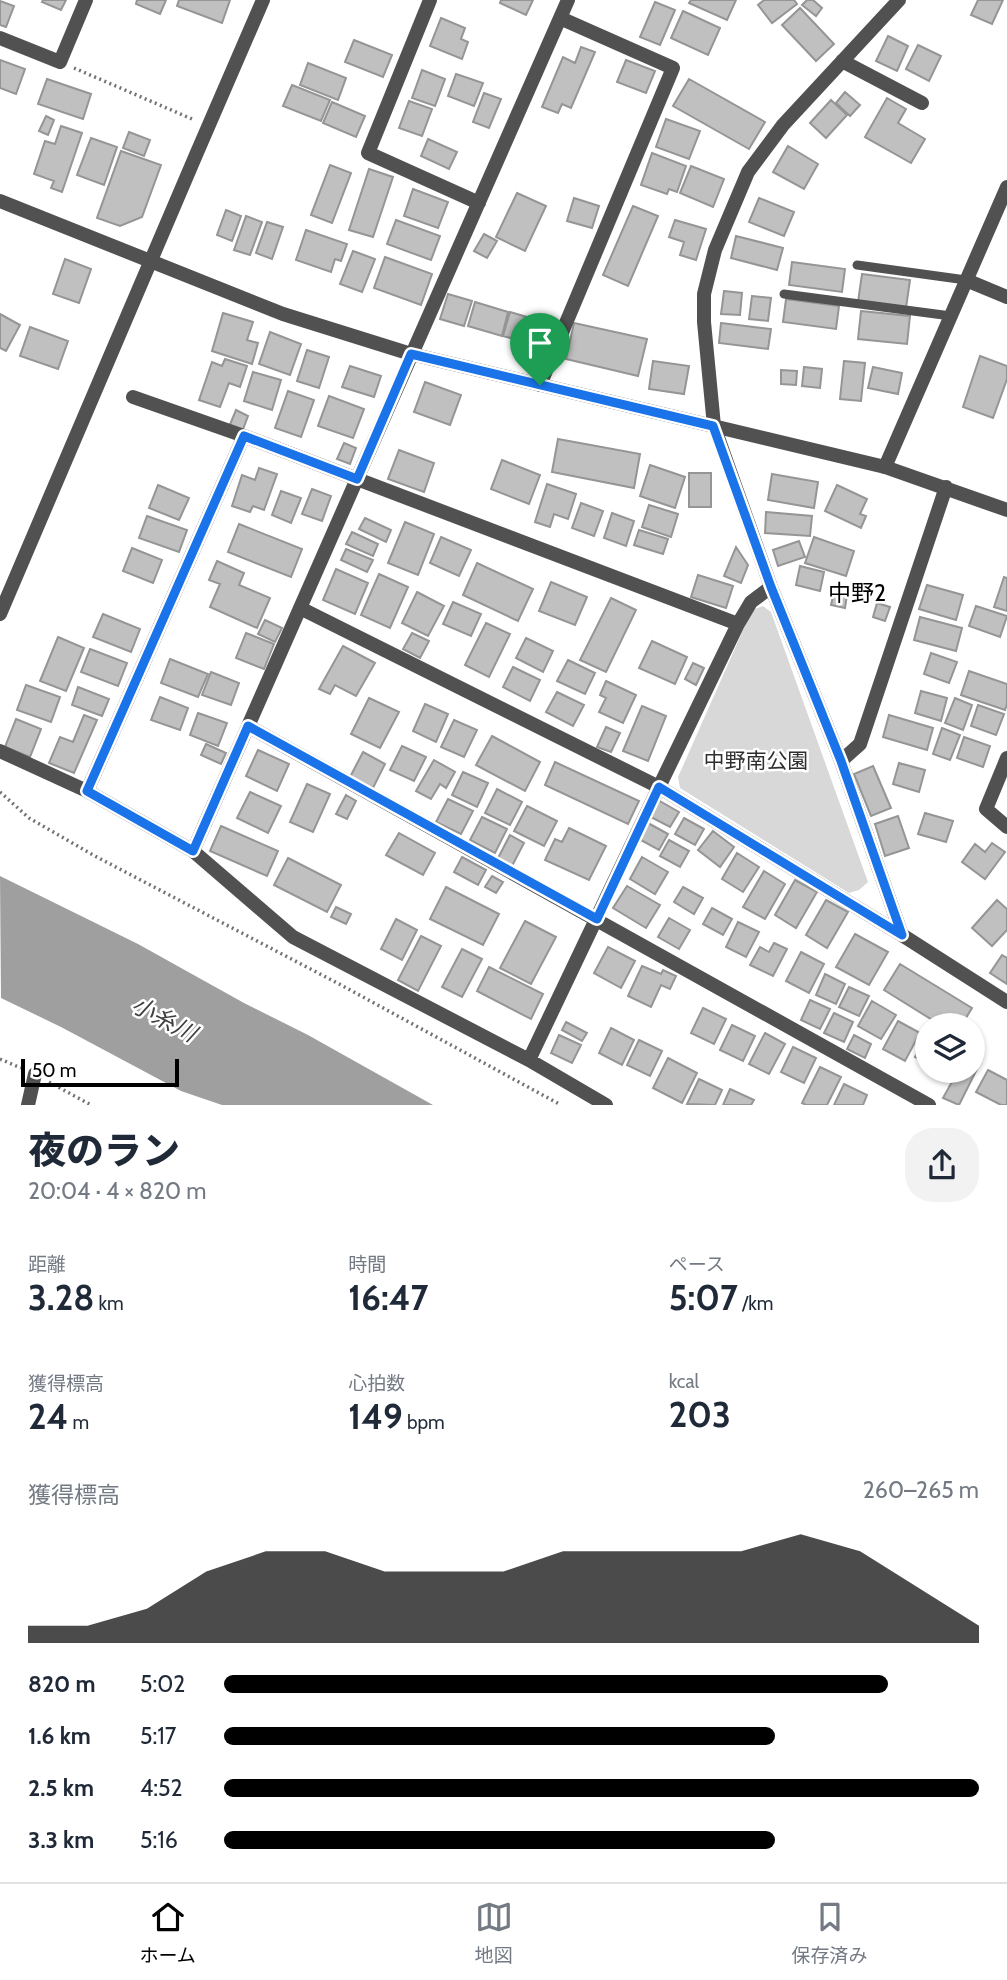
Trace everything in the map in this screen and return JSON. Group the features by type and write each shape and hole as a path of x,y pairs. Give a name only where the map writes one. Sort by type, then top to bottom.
{"street":[{"path":"0,38 60,61 86,0"},
{"path":"0,614 263,0"},
{"path":"430,0 368,153 479,203"},
{"path":"193,851 568,0"},
{"path":"899,0 783,125 748,172 715,250 704,294 704,322 713,426 771,587 841,761 902,935"},
{"path":"540,385 673,68 560,18"},
{"path":"842,61 922,103"},
{"path":"885,467 1007,187"},
{"path":"0,201 283,314 411,354 885,467 1007,510"},
{"path":"966,280 1007,297"},
{"path":"133,397 244,436 738,624"},
{"path":"87,791 244,436"},
{"path":"841,761 860,744 946,487"},
{"path":"529,1060 738,624 751,602 771,587"},
{"path":"300,608 659,787 1007,1002"},
{"path":"248,726 929,1105"},
{"path":"0,751 87,791 193,851 293,937 529,1060 606,1105"},
{"path":"1007,758 986,809 1007,827"},
{"path":"28,1105 35,1074"}],"lane":[{"path":"857,265 966,280"},
{"path":"784,294 951,316"}],"path":[{"path":"60,61 194,120"},
{"path":"0,792 29,818 93,855 341,985 561,1105"}],"green space":[{"name":"中野南公園","path":"763,606 771,612 868,882 859,890 849,893 680,788 678,777 752,610"}],"water":[{"name":"小糸川","path":"0,876 138,944 433,1105 222,1105 181,1091 1,998"}],"building":[{"path":"66,0 61,10 42,2"},
{"path":"137,0 166,0 160,14 136,4"},
{"path":"179,0 230,0 222,23 177,6"},
{"path":"501,0 533,0 526,15 500,3"},
{"path":"691,0 736,0 727,20 689,3"},
{"path":"764,0 794,0 797,4 772,23 758,5"},
{"path":"807,0 813,0 822,8 816,16 802,5"},
{"path":"978,0 1003,0 992,24 971,15"},
{"path":"0,1 14,6 6,27 0,25"},
{"path":"655,2 675,10 660,45 640,37"},
{"path":"800,8 834,44 816,61 782,25"},
{"path":"683,11 720,28 708,55 671,38"},
{"path":"441,18 465,28 461,39 468,42 462,59 430,46"},
{"path":"888,36 908,46 897,71 876,61"},
{"path":"354,40 392,55 383,77 345,62"},
{"path":"918,45 941,56 929,81 906,69"},
{"path":"581,47 595,52 571,108 562,104 558,113 542,107 563,57 575,63"},
{"path":"0,60 25,69 16,94 0,88"},
{"path":"626,60 655,71 646,93 617,82"},
{"path":"308,63 346,78 338,100 300,85"},
{"path":"422,70 445,79 435,106 412,98"},
{"path":"456,74 483,83 474,106 448,96"},
{"path":"47,79 91,94 83,119 38,104"},
{"path":"689,79 765,122 749,149 673,106"},
{"path":"292,85 330,100 321,121 283,106"},
{"path":"845,92 860,105 850,116 836,103"},
{"path":"484,93 501,99 489,128 473,122"},
{"path":"887,98 906,109 898,123 925,139 911,163 865,137"},
{"path":"831,100 847,115 826,138 810,123"},
{"path":"409,101 432,109 422,136 399,128"},
{"path":"332,102 365,116 356,137 323,123"},
{"path":"46,116 54,120 48,135 39,131"},
{"path":"666,119 700,131 689,159 656,147"},
{"path":"61,126 82,133 62,192 51,188 54,181 34,174 45,141 55,144"},
{"path":"129,132 150,140 144,156 123,148"},
{"path":"91,138 117,147 104,185 77,175"},
{"path":"428,139 457,152 449,169 421,156"},
{"path":"788,146 818,164 804,189 773,172"},
{"path":"121,151 161,165 142,217 120,226 97,218"},
{"path":"652,153 686,166 677,192 669,189 667,194 641,185"},
{"path":"330,165 351,173 332,223 311,215"},
{"path":"691,166 724,179 713,207 680,193"},
{"path":"369,169 393,177 373,237 349,230"},
{"path":"413,189 448,202 438,228 404,216"},
{"path":"517,193 546,206 525,251 496,237"},
{"path":"574,198 599,206 592,228 567,221"},
{"path":"759,198 794,212 784,236 749,222"},
{"path":"633,206 658,216 628,286 603,275"},
{"path":"226,210 241,216 232,241 217,235"},
{"path":"246,216 262,222 250,255 234,250"},
{"path":"396,220 440,236 431,260 387,244"},
{"path":"675,220 706,229 696,260 680,255 684,242 669,237"},
{"path":"267,222 283,227 272,259 256,253"},
{"path":"306,230 347,244 341,261 335,259 331,272 296,260"},
{"path":"484,234 497,241 487,258 474,251"},
{"path":"736,236 783,248 777,270 731,258"},
{"path":"353,251 375,259 362,292 340,284"},
{"path":"385,257 432,274 421,305 374,288"},
{"path":"65,259 91,269 79,303 53,294"},
{"path":"792,262 845,269 842,292 789,285"},
{"path":"862,274 910,280 906,308 858,302"},
{"path":"724,291 742,293 740,315 721,314"},
{"path":"448,294 472,301 464,326 440,319"},
{"path":"752,296 771,298 768,321 749,319"},
{"path":"786,299 839,306 836,329 783,322"},
{"path":"475,302 508,312 502,336 468,326"},
{"path":"861,311 910,316 907,344 858,339"},
{"path":"510,312 544,322 536,345 503,336"},
{"path":"223,313 253,322 247,340 258,343 252,364 212,351"},
{"path":"0,314 20,325 6,351 0,348"},
{"path":"574,323 647,339 638,376 566,359"},
{"path":"721,323 771,329 768,349 719,343"},
{"path":"30,327 68,341 58,369 20,356"},
{"path":"270,332 301,344 290,375 259,364"},
{"path":"307,350 329,357 319,388 297,381"},
{"path":"980,356 1007,366 1007,379 993,418 963,407"},
{"path":"225,359 247,366 240,387 229,383 220,407 199,400 212,362 222,366"},
{"path":"653,361 689,366 684,394 649,389"},
{"path":"844,361 865,363 861,401 840,399"},
{"path":"350,366 381,376 374,397 342,387"},
{"path":"804,367 822,369 820,388 802,386"},
{"path":"873,367 902,373 898,394 868,388"},
{"path":"781,370 797,371 796,385 781,384"},
{"path":"253,372 281,380 272,410 244,401"},
{"path":"425,382 461,395 450,425 414,412"},
{"path":"288,391 314,400 301,437 275,428"},
{"path":"329,396 364,409 353,438 318,426"},
{"path":"236,410 248,416 242,432 229,427"},
{"path":"558,439 640,454 634,488 552,472"},
{"path":"344,443 356,448 350,464 337,459"},
{"path":"399,450 434,463 424,492 388,479"},
{"path":"502,460 540,475 529,504 491,489"},
{"path":"650,465 685,477 675,508 640,496"},
{"path":"259,468 277,474 264,510 253,506 250,512 232,506 242,475 255,480"},
{"path":"689,473 711,473 711,507 689,507"},
{"path":"772,474 818,482 814,508 768,500"},
{"path":"547,484 576,494 568,519 554,514 550,527 535,522"},
{"path":"158,485 189,498 179,520 149,508"},
{"path":"837,485 867,499 860,514 866,516 861,528 825,511"},
{"path":"312,489 331,496 322,521 302,514"},
{"path":"281,491 301,498 291,523 272,515"},
{"path":"581,503 603,511 594,536 572,528"},
{"path":"649,505 678,514 671,537 642,527"},
{"path":"766,512 812,516 810,536 765,533"},
{"path":"612,513 634,521 626,546 604,538"},
{"path":"147,516 187,530 179,552 139,538"},
{"path":"365,518 391,530 386,542 359,529"},
{"path":"405,522 434,534 418,575 388,563"},
{"path":"239,524 302,549 291,577 228,552"},
{"path":"639,530 668,539 663,554 634,545"},
{"path":"352,532 378,544 373,556 346,544"},
{"path":"441,537 471,550 459,576 430,563"},
{"path":"814,537 854,551 846,576 805,563"},
{"path":"799,541 805,557 778,566 773,550"},
{"path":"736,547 748,565 741,583 724,576"},
{"path":"132,548 162,560 153,583 123,571"},
{"path":"346,549 373,560 367,572 341,560"},
{"path":"217,561 244,573 239,585 270,598 257,628 210,607 220,584 209,580"},
{"path":"477,563 533,589 518,621 463,595"},
{"path":"800,566 824,572 820,591 796,585"},
{"path":"336,569 368,583 355,614 323,600"},
{"path":"379,574 408,587 390,628 361,615"},
{"path":"698,575 733,586 726,608 691,597"},
{"path":"1004,577 1007,578 1007,611 994,607"},
{"path":"551,582 587,597 575,625 539,611"},
{"path":"927,585 963,595 956,620 919,609"},
{"path":"417,592 444,606 428,636 402,623"},
{"path":"834,592 847,595 845,608 831,605"},
{"path":"611,598 636,610 606,672 580,660"},
{"path":"453,602 481,614 471,636 443,624"},
{"path":"877,603 890,607 885,621 873,617"},
{"path":"976,606 1007,616 1000,637 969,626"},
{"path":"103,614 140,629 131,652 93,637"},
{"path":"920,617 962,628 956,651 914,640"},
{"path":"265,620 282,628 275,642 258,634"},
{"path":"486,623 510,634 489,677 465,665"},
{"path":"246,633 274,644 264,669 236,658"},
{"path":"412,633 429,641 420,658 403,649"},
{"path":"58,637 84,648 66,691 40,681"},
{"path":"526,638 553,651 543,672 516,658"},
{"path":"652,641 687,657 675,684 639,668"},
{"path":"343,646 375,663 356,696 335,685 330,694 319,689"},
{"path":"90,649 127,663 118,686 81,672"},
{"path":"931,653 957,662 949,683 924,674"},
{"path":"170,659 208,674 198,697 161,683"},
{"path":"568,660 595,673 585,694 557,681"},
{"path":"693,663 704,668 696,685 685,679"},
{"path":"513,667 540,680 530,701 503,687"},
{"path":"969,671 1007,684 1005,710 961,695"},
{"path":"211,672 239,683 231,705 202,695"},
{"path":"606,681 636,695 623,723 599,712 606,698 600,695"},
{"path":"26,685 60,697 51,722 17,710"},
{"path":"78,687 109,699 102,716 72,705"},
{"path":"921,691 947,698 941,721 915,713"},
{"path":"557,692 584,705 573,726 546,712"},
{"path":"160,697 188,708 180,730 151,720"},
{"path":"369,698 399,712 380,748 351,734"},
{"path":"955,698 972,705 963,730 945,723"},
{"path":"425,704 448,714 436,742 413,731"},
{"path":"978,705 1004,714 996,735 971,726"},
{"path":"642,706 666,716 648,761 623,751"},
{"path":"198,713 227,723 218,746 190,735"},
{"path":"84,715 97,720 74,773 49,763 60,737 73,742"},
{"path":"889,715 933,728 927,750 883,737"},
{"path":"16,719 41,729 30,757 5,747"},
{"path":"454,720 477,730 464,757 441,747"},
{"path":"606,727 620,733 611,752 597,747"},
{"path":"942,728 960,735 950,760 933,754"},
{"path":"492,736 540,762 525,791 476,765"},
{"path":"964,737 990,746 983,767 957,758"},
{"path":"206,744 226,753 221,764 201,755"},
{"path":"402,746 426,757 414,781 390,770"},
{"path":"258,750 289,764 277,791 246,776"},
{"path":"363,752 385,764 373,788 350,777"},
{"path":"434,760 455,772 446,788 440,784 431,799 416,791"},
{"path":"555,762 639,801 628,824 545,785"},
{"path":"899,763 925,770 919,792 893,784"},
{"path":"873,766 891,808 871,816 854,774"},
{"path":"463,772 488,783 477,807 452,795"},
{"path":"307,784 330,794 313,832 290,822"},
{"path":"497,789 522,802 510,825 485,813"},
{"path":"250,792 281,806 268,833 237,818"},
{"path":"346,795 356,801 347,819 336,814"},
{"path":"448,799 473,811 461,834 436,822"},
{"path":"658,800 679,812 670,827 649,816"},
{"path":"527,806 557,821 544,846 514,831"},
{"path":"925,813 953,821 946,842 918,834"},
{"path":"898,816 909,848 885,856 875,824"},
{"path":"482,817 507,829 495,853 470,840"},
{"path":"684,818 704,829 695,845 675,834"},
{"path":"648,823 668,834 659,850 639,839"},
{"path":"221,826 278,851 267,876 210,851"},
{"path":"569,828 606,846 589,880 545,860 555,839 562,842"},
{"path":"713,831 734,847 720,867 698,850"},
{"path":"399,833 435,853 423,875 386,855"},
{"path":"510,835 524,843 512,866 498,858"},
{"path":"669,840 689,851 680,867 660,856"},
{"path":"992,843 1005,852 985,879 962,862 975,844 985,852"},
{"path":"737,853 759,867 743,892 722,879"},
{"path":"462,857 486,870 478,885 454,872"},
{"path":"642,857 668,872 655,894 630,879"},
{"path":"288,858 341,885 327,912 274,885"},
{"path":"764,871 785,884 765,919 743,907"},
{"path":"492,876 503,882 496,893 485,887"},
{"path":"795,880 817,892 796,928 775,915"},
{"path":"627,886 660,905 646,928 613,908"},
{"path":"446,887 499,914 483,945 430,919"},
{"path":"683,887 703,898 694,914 674,902"},
{"path":"826,900 848,912 827,948 806,935"},
{"path":"997,900 1007,909 1007,930 992,946 972,928"},
{"path":"336,907 351,914 346,924 331,917"},
{"path":"712,908 732,919 723,935 703,924"},
{"path":"669,918 690,930 679,949 658,937"},
{"path":"396,919 417,930 402,960 381,949"},
{"path":"525,921 556,937 531,984 500,968"},
{"path":"738,922 759,932 746,957 726,947"},
{"path":"855,934 888,952 869,985 836,967"},
{"path":"421,936 441,946 418,991 398,980"},
{"path":"774,943 787,949 773,976 750,965 760,947 769,952"},
{"path":"608,947 635,961 621,988 594,973"},
{"path":"462,949 482,959 462,997 442,987"},
{"path":"801,952 824,964 809,993 786,981"},
{"path":"1002,955 1007,958 1007,984 990,973"},
{"path":"900,964 972,1008 969,1013 921,1013 884,990"},
{"path":"642,966 661,974 663,970 676,976 670,989 661,985 651,1007 628,996"},
{"path":"489,967 543,994 531,1019 477,991"},
{"path":"825,974 845,984 836,1004 816,995"},
{"path":"849,987 869,996 859,1016 839,1007"},
{"path":"810,1000 830,1009 820,1029 801,1020"},
{"path":"872,1001 896,1015 881,1039 858,1026"},
{"path":"703,1008 726,1019 714,1044 691,1033"},
{"path":"834,1013 853,1022 844,1042 824,1033"},
{"path":"898,1021 915,1030 915,1042 905,1061 883,1049"},
{"path":"566,1022 587,1033 582,1041 562,1030"},
{"path":"732,1025 755,1036 743,1061 720,1050"},
{"path":"611,1028 634,1040 622,1065 599,1053"},
{"path":"765,1033 785,1044 769,1074 749,1064"},
{"path":"559,1035 581,1045 572,1063 551,1053"},
{"path":"854,1035 871,1044 865,1058 847,1049"},
{"path":"639,1040 662,1051 650,1076 627,1065"},
{"path":"793,1047 816,1058 804,1083 781,1072"},
{"path":"668,1058 697,1073 682,1103 653,1088"},
{"path":"820,1067 841,1077 827,1105 806,1105 802,1103"},
{"path":"988,1070 1007,1080 1007,1105 1001,1105 976,1092 981,1083 985,1083"},
{"path":"699,1079 722,1090 715,1105 687,1104"},
{"path":"951,1083 970,1083 959,1105 943,1098"},
{"path":"844,1084 867,1095 863,1105 834,1105"},
{"path":"730,1089 754,1100 751,1105 723,1105"}],"district":[{"name":"中野2","path":"857,593"}],"route":[{"path":"411,354 540,385 713,426 771,587 841,761 902,935 659,787 597,919 248,726 193,851 87,791 244,436 357,479 411,354"}]}
